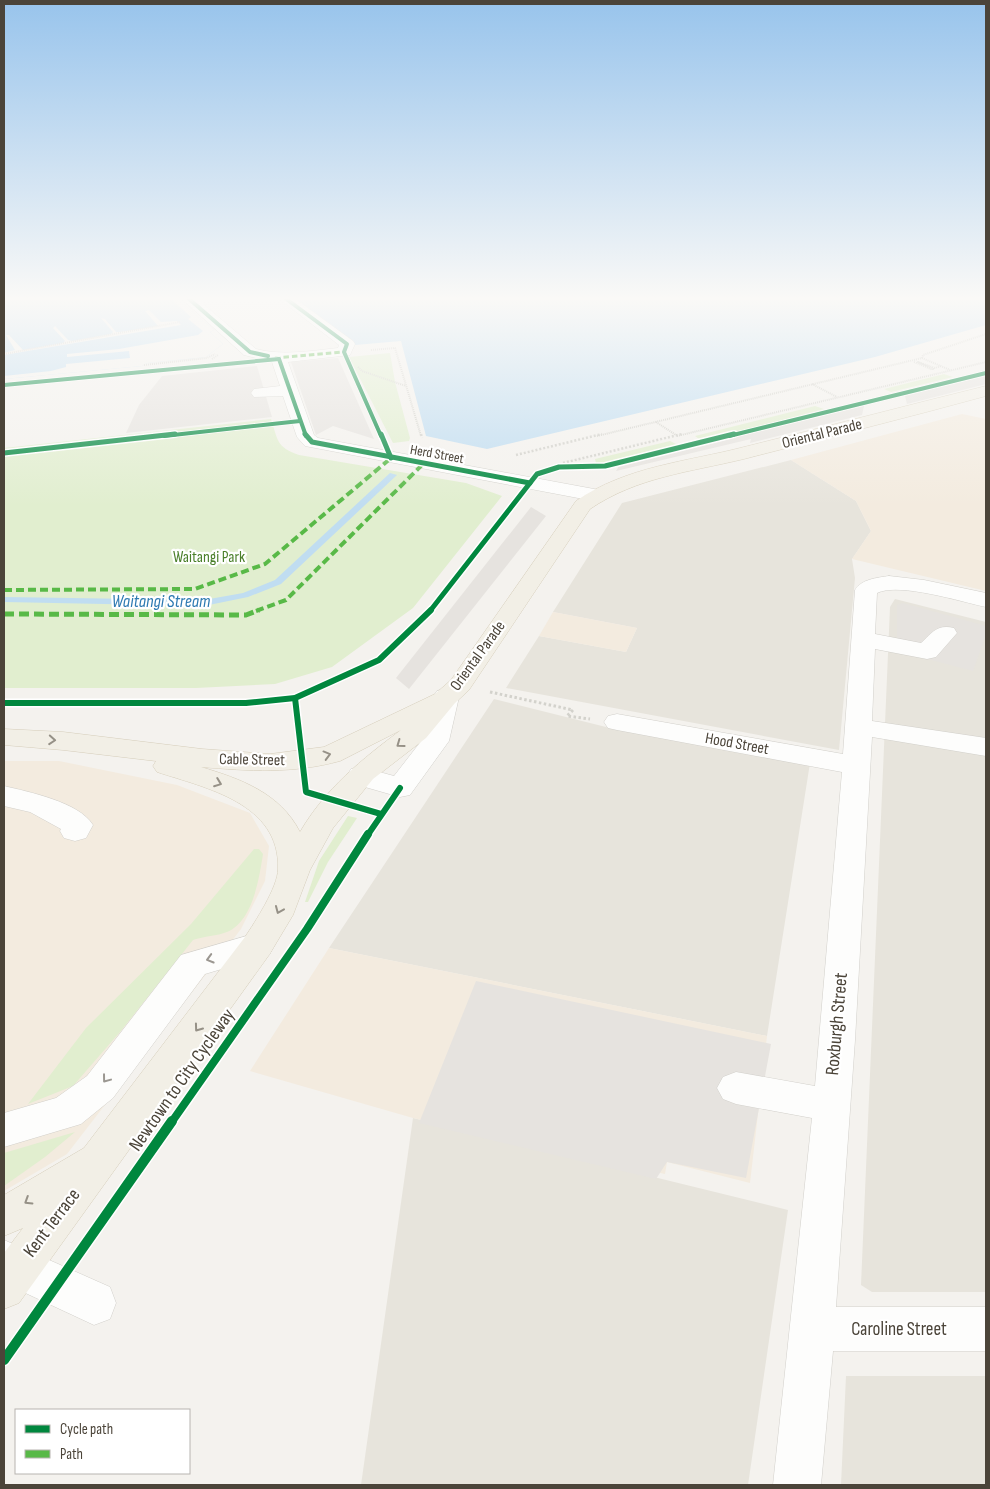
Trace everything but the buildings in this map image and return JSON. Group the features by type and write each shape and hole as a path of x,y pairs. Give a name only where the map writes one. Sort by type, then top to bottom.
{"main road":[{"name":"Oriental Parade","path":"100,1159 257,946 277,915 294,870 321,822 361,776 416,732 453,691 583,504 594,495 622,482 650,474 875,421 986,392"},
{"name":"Cable Street","path":"4,737 105,746 242,762 270,763 303,760 330,755 346,748 453,691"},
{"name":"Cable Street","path":"105,746 213,781 257,800 272,813 285,830 294,870"},
{"path":"4,1217 100,1159"},
{"name":"Kent Terrace","path":"9,1272 100,1159"}],"street":[{"path":"274,367 284,374"},
{"path":"260,393 295,367"},
{"path":"256,376 284,374"},
{"name":"Herd Street","path":"284,374 306,437 312,442 347,443 391,458 594,495"},
{"path":"891,583 922,596 986,614"},
{"name":"Roxburgh Street","path":"798,1485 858,766 866,590 874,584 891,583 922,586 986,600"},
{"path":"863,639 927,652 945,633"},
{"name":"Hood Street","path":"616,722 858,766"},
{"path":"859,727 986,747"},
{"path":"4,796 39,804 78,825 75,831"},
{"path":"4,1130 67,1112 100,1087 193,964 257,946"},
{"path":"736,1088 830,1105"},
{"path":"9,1272 94,1303"},
{"name":"Caroline Street","path":"812,1329 986,1329"}],"path":[{"path":"140,372 189,367"},
{"path":"351,367 391,458"},
{"path":"359,367 362,371 406,386"},
{"path":"401,367 423,442"},
{"path":"507,457 881,367"},
{"path":"944,367 950,371"},
{"path":"559,467 562,463 964,367"},
{"path":"811,384 837,397"},
{"path":"826,389 831,392 829,393"},
{"path":"655,422 676,435"},
{"path":"559,467 605,466 596,475 592,484 594,495"},
{"path":"453,691 572,710 567,716 616,722"}],"shaded area":[{"path":"257,367 272,417 126,433 139,405 162,376"},
{"path":"293,367 342,367 374,439 333,426 316,435"},
{"path":"986,376 986,384 907,404 905,396"},
{"path":"864,406 862,415 750,443 751,439 616,471 619,466"},
{"path":"962,414 986,419 986,591 852,559 871,531 856,501 791,460"},
{"path":"791,460 856,501 871,531 852,559 855,578 839,750 506,688 539,636 626,652 637,628 553,612 622,503"},
{"path":"531,507 546,516 409,689 396,678"},
{"path":"895,599 986,622 986,1292 872,1292 861,1285 890,607"},
{"path":"903,603 986,626 986,634 973,671 897,651 897,605"},
{"path":"553,612 637,628 626,652 539,636"},
{"path":"494,699 614,729 810,763 767,1036 329,948"},
{"path":"4,761 59,761 177,785 250,813 269,846 265,881 241,929 67,1154 4,1191"},
{"path":"329,948 767,1036 750,1183 667,1162 665,1174 413,1118 250,1071"},
{"path":"476,981 771,1044 746,1178 667,1162 656,1179 419,1123"},
{"path":"413,1118 788,1210 748,1485 361,1485"},
{"path":"846,1376 986,1376 986,1485 841,1485"}],"green space":[{"path":"354,367 392,367 410,438 409,441 393,443"},
{"path":"944,374 953,377 891,392 884,389"},
{"path":"815,406 824,409 706,440 695,436"},
{"name":"Waitangi Park","path":"271,419 277,438 282,446 299,455 466,483 502,496 413,608 332,667 275,684 196,688 4,688 4,448"},
{"path":"670,441 678,445 601,464 596,463 595,459"},
{"path":"348,816 357,818 328,862 308,902 305,902 319,861"},
{"path":"254,849 259,849 263,854 257,887 249,909 236,927 227,932 193,940 120,1032 73,1086 28,1104 86,1028 191,924"},
{"path":"75,1132 45,1157 4,1186 4,1153"}],"water":[{"path":"4,367 126,367 4,379"},
{"path":"408,367 831,367 487,449 426,436"}],"pier":[{"path":"64,367 126,367 4,379 4,376 51,371"}],"waterway":[{"name":"Waitangi Stream","path":"4,600 204,603 245,595 278,582 393,475"}],"marked path":[{"path":"4,590 195,589 265,564 391,458"},
{"path":"4,614 246,615 286,600 423,464"}],"cycle path":[{"path":"4,385 189,367"},
{"path":"282,367 306,437 312,442 530,483"},
{"path":"351,367 391,458"},
{"path":"4,703 246,703 295,698 379,660 431,610 537,474 559,467 605,466 986,373"},
{"path":"4,453 300,421"},
{"path":"295,698 306,792 381,814"},
{"name":"Newtown to City Cycleway","path":"4,1360 307,929 381,814 400,788"}]}
